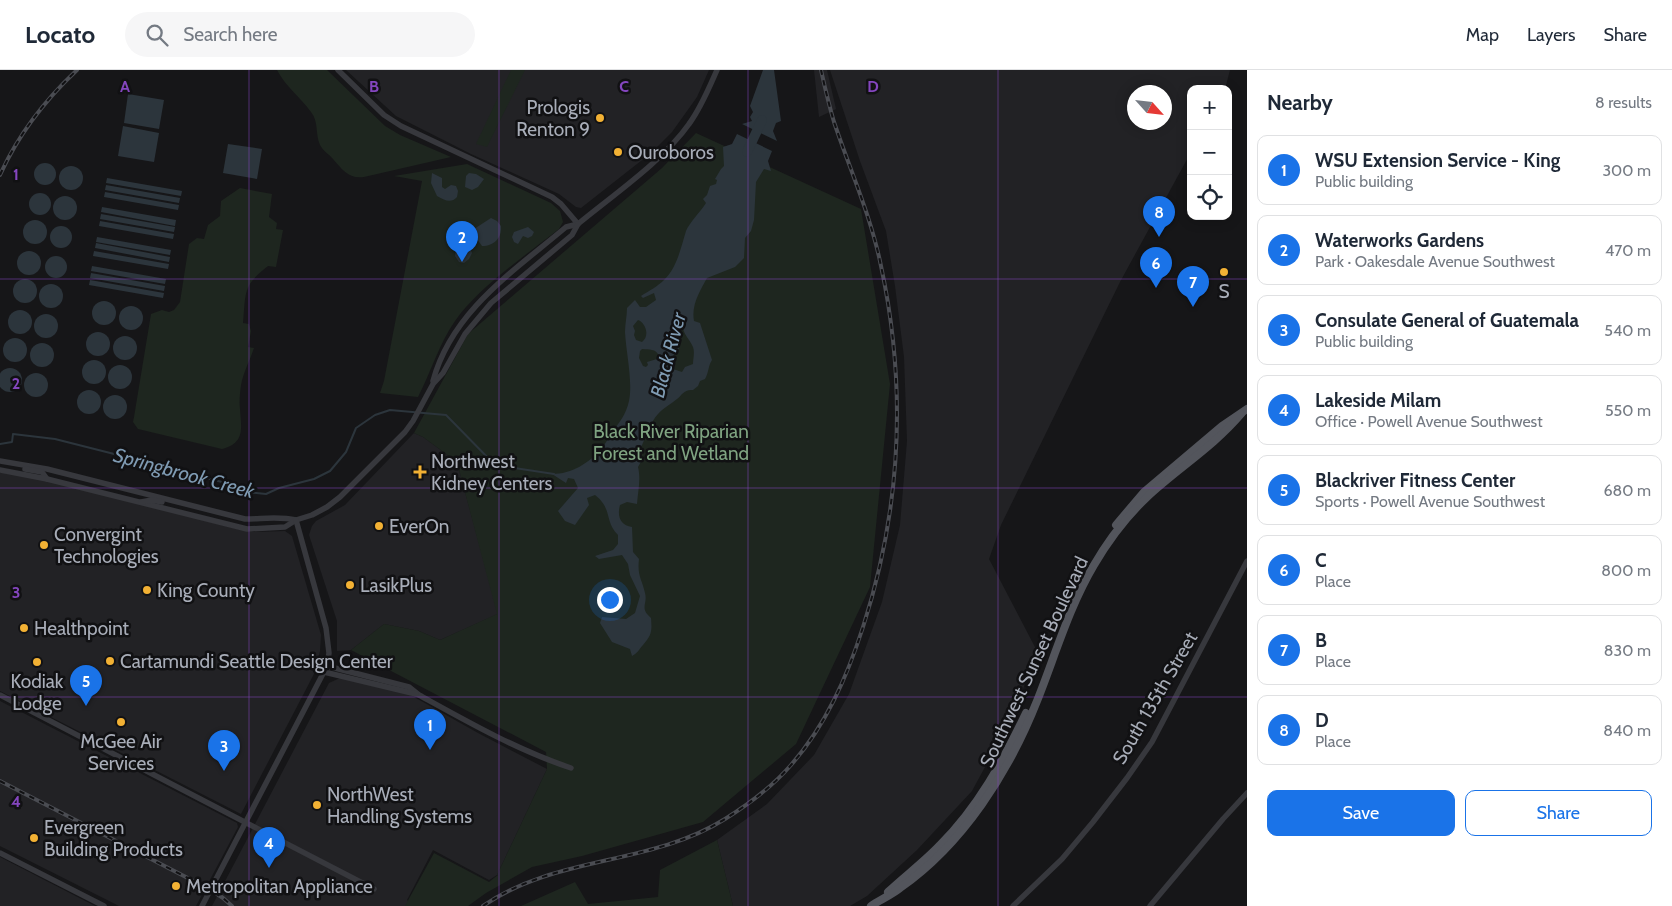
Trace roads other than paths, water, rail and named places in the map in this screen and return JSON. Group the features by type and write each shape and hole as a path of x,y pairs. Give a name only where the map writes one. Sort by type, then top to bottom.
{"main road":[{"name":"Southwest Sunset Boulevard","path":"874,904 900,889 943,851 962,830 994,787 1036,704 1083,586 1111,540 1147,497 1226,432 1244,412"}],"street":[{"path":"338,70 393,122 552,197 565,208 578,224"},
{"path":"0,470 47,478 247,529 285,527 296,520 320,511 340,497 405,432 413,422 433,384 443,373 465,334 481,313 572,235 578,224 654,162 677,139 698,110 717,70"},
{"path":"433,384 436,369 465,317 489,291 566,227 578,224"},
{"path":"0,462 47,469 245,518 266,520 283,517 296,520"},
{"path":"0,462 42,472 47,478"},
{"path":"140,502 152,500 194,510 203,508"},
{"path":"202,906 327,666 329,653 326,628 296,520"},
{"name":"South 135th Street","path":"1013,906 1062,859 1127,778 1157,733 1247,561"},
{"path":"327,666 409,687 419,695 494,735 545,759 570,768"},
{"path":"324,672 419,695"},
{"path":"0,695 374,889"},
{"path":"1150,906 1247,793"},
{"path":"0,853 104,906"}],"water":[{"path":"763,70 774,70 781,121 776,123 773,131 777,141 742,124 752,121 750,117 753,112 750,106"},
{"path":"128,94 164,100 159,129 124,123"},
{"path":"123,126 159,133 154,162 118,156"},
{"path":"737,134 772,151 768,161 771,171 764,169 756,182 754,220 751,231 745,238 744,258 735,267 707,278 695,304 694,321 700,323 712,360 705,379 700,381 693,390 687,390 655,418 639,452 643,458 638,467 637,504 627,502 620,505 620,519 632,527 633,552 639,559 639,574 646,597 645,611 651,618 650,635 646,642 632,656 630,649 612,642 600,623 602,617 626,619 635,613 640,596 630,575 628,564 622,555 599,559 595,556 613,550 618,544 618,535 611,525 604,505 595,495 587,498 589,505 575,525 565,521 558,511 578,488 574,479 568,478 566,483 552,474 573,470 592,458 603,446 622,418 628,406 630,393 625,332 627,308 635,300 640,307 646,307 656,300 654,293 643,298 641,296 662,282 672,270 686,231 706,203 703,199 707,195 710,186 716,184 717,180 715,179 724,166 723,147 732,144","holes":["638,320 646,330 646,336 642,342 636,340 634,335 633,326","680,322 683,323 684,332 694,349 693,364 685,367 682,372 673,369 675,363 673,356 679,349 672,335 675,325","642,349 652,350 659,356 657,359 647,362 648,365 646,367 643,366 639,358"]},
{"path":"228,144 262,149 257,179 223,173"},
{"path":"45,163 53,166 56,174 53,182 45,185 37,182 34,174 37,166"},
{"path":"71,166 79,170 83,178 79,186 71,190 63,186 59,178 63,170"},
{"path":"432,173 442,178 442,187 445,189 451,185 456,186 458,191 455,199 450,201 437,196 431,183"},
{"path":"469,173 476,174 484,179 478,187 472,190 465,187 466,176"},
{"path":"107,178 182,191 181,196 106,183"},
{"path":"106,185 180,198 179,203 105,190"},
{"path":"105,192 179,205 178,210 104,197"},
{"path":"40,193 48,196 51,204 48,212 40,215 32,212 29,204 32,196"},
{"path":"65,196 70,197 76,203 76,213 70,219 65,220 60,219 54,213 53,208 54,203 60,197"},
{"path":"102,207 176,220 175,226 101,212"},
{"path":"101,214 175,227 174,232 100,219"},
{"path":"491,218 501,226 499,238 490,245 482,246 474,235 474,229"},
{"path":"35,220 40,221 46,227 46,237 40,243 35,244 30,243 24,237 23,232 24,227 30,221"},
{"path":"100,221 174,234 173,239 99,226"},
{"path":"61,226 69,229 72,237 69,245 61,248 53,245 50,237 53,229"},
{"path":"528,227 534,232 532,236 528,238 523,236 518,244 514,242 512,237 514,232"},
{"path":"97,237 171,250 170,255 96,242"},
{"path":"96,243 170,257 169,262 95,248"},
{"path":"461,244 468,247 472,253 464,263 459,262 455,256 456,248"},
{"path":"29,251 34,252 40,258 40,268 34,274 29,275 24,274 18,268 17,263 18,258 24,252"},
{"path":"94,251 169,264 168,269 93,256"},
{"path":"56,256 64,259 67,267 64,275 56,278 48,275 45,267 48,259"},
{"path":"92,266 166,279 165,284 91,271"},
{"path":"91,273 165,286 164,291 90,278"},
{"path":"25,279 33,283 37,291 33,299 25,303 17,299 13,291 17,283"},
{"path":"90,280 164,293 163,298 89,285"},
{"path":"51,284 56,285 62,291 62,301 56,307 51,308 46,307 40,301 39,296 40,291 46,285"},
{"path":"104,301 112,305 116,313 112,321 104,325 96,321 92,313 96,305"},
{"path":"131,306 140,309 143,318 140,327 131,330 122,327 119,318 122,309"},
{"path":"20,310 25,311 31,317 31,327 25,333 20,334 15,333 9,327 8,322 9,317 15,311"},
{"path":"46,314 54,318 58,326 54,334 46,338 38,334 34,326 38,318"},
{"path":"98,332 103,333 109,339 109,349 103,355 98,356 93,355 87,349 86,344 87,339 93,333"},
{"path":"125,336 133,340 137,348 133,356 125,360 117,356 113,348 117,340"},
{"path":"15,338 20,339 26,345 26,355 20,361 15,362 10,361 4,355 3,350 4,345 10,339"},
{"path":"42,343 50,347 54,355 50,363 42,367 34,363 30,355 34,347"},
{"path":"94,360 102,364 106,372 102,380 94,384 86,380 82,372 86,364"},
{"path":"120,365 128,369 132,377 128,385 120,389 112,385 108,377 112,369"},
{"path":"6,369 14,369 21,376 21,384 14,391 6,391 -1,384 -1,376"},
{"path":"36,373 41,374 47,380 47,390 41,396 36,397 31,396 25,390 24,385 25,380 31,374"},
{"path":"89,390 94,391 100,397 100,407 94,413 89,414 84,413 78,407 77,402 78,397 84,391"},
{"path":"110,395 120,395 127,402 127,412 120,419 110,419 103,412 103,402"}],"waterway":[{"name":"Black River","path":"747,152 762,120"},
{"name":"Springbrook Creek","path":"0,444 12,442 13,434 55,439 130,458 158,470 182,472 222,482 232,488 266,494 279,488 314,479 330,471 346,452 356,428 375,415 390,410 446,415 495,465 554,474"}],"railway":[{"path":"0,175 15,146 33,119 54,93 77,70"},
{"path":"483,906 511,890 541,877 666,845 696,834 725,819 760,795 791,765 815,734 825,717 850,664 876,583 886,538 896,448 897,402 889,311 877,247 834,122 821,70"},
{"path":"0,781 211,890 232,906"}],"place":[{"name":"Prologis Renton 9","path":"600,118"},
{"name":"Ouroboros","path":"618,152"},
{"name":"D","path":"1159,237"},
{"name":"Waterworks Gardens","path":"462,262"},
{"name":"S","path":"1224,272"},
{"name":"C","path":"1156,288"},
{"name":"B","path":"1193,307"},
{"name":"Northwest Kidney Centers","path":"420,472"},
{"name":"EverOn","path":"379,526"},
{"name":"Convergint Technologies","path":"44,545"},
{"name":"LasikPlus","path":"350,585"},
{"name":"King County","path":"147,590"},
{"name":"Healthpoint","path":"24,628"},
{"name":"Cartamundi Seattle Design Center","path":"110,661"},
{"name":"Kodiak Lodge","path":"37,662"},
{"name":"Blackriver Fitness Center","path":"86,706"},
{"name":"McGee Air Services","path":"121,722"},
{"name":"WSU Extension Service - King","path":"430,750"},
{"name":"Consulate General of Guatemala","path":"224,771"},
{"name":"NorthWest Handling Systems","path":"317,805"},
{"name":"Evergreen Building Products","path":"34,838"},
{"name":"Lakeside Milam","path":"269,868"},
{"name":"Metropolitan Appliance","path":"176,886"}],"park label":[{"name":"Black River Riparian Forest and Wetland","path":"671,442"}]}
